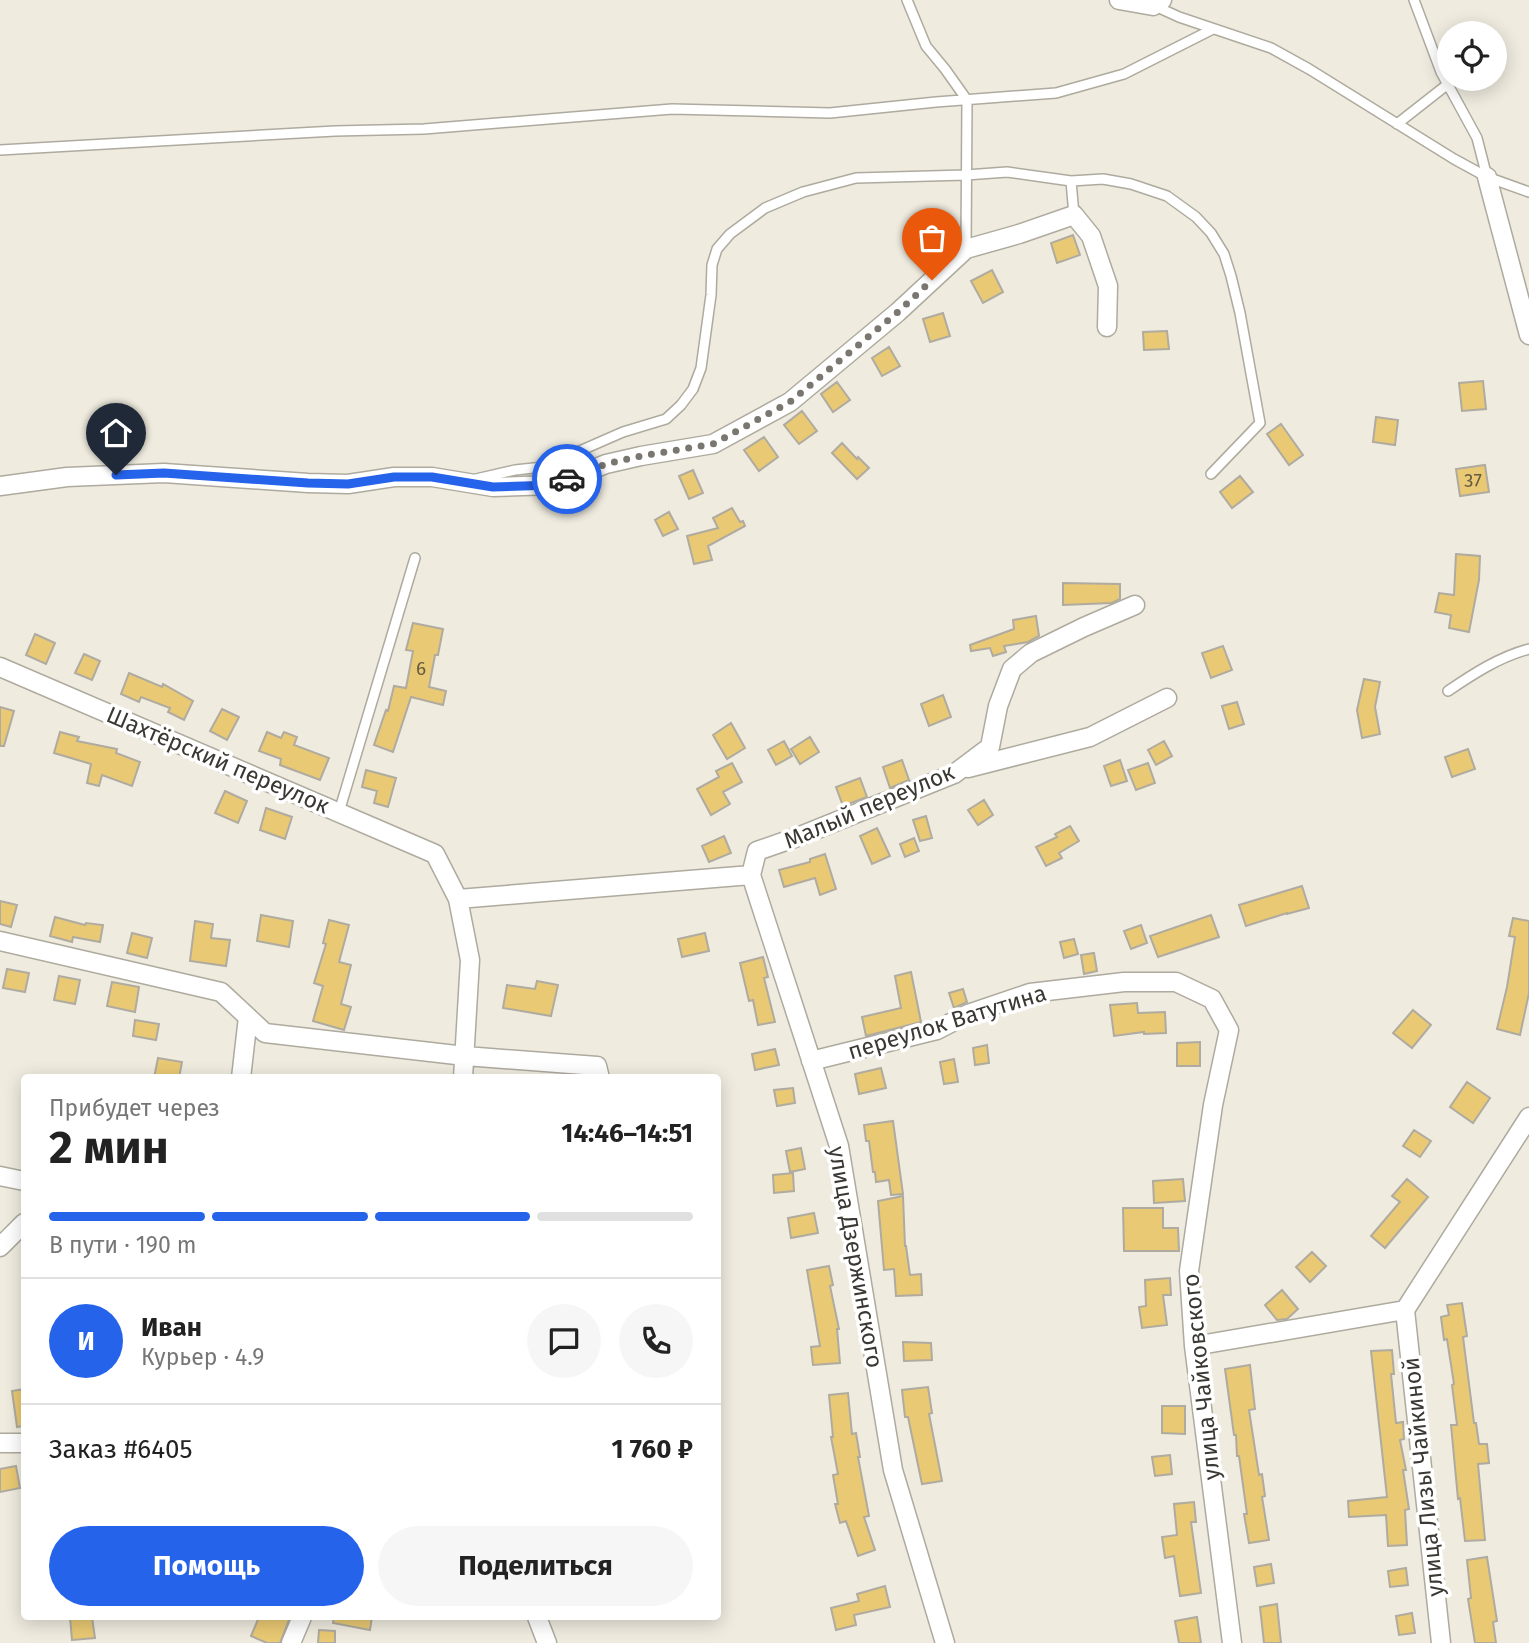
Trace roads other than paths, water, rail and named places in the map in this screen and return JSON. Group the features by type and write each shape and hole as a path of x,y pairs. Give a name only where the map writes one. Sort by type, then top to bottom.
{"street":[{"path":"1119,0 1158,3"},
{"path":"1487,177 1529,335"},
{"path":"0,486 67,477 164,473 308,483 348,484 394,477 432,477 493,487 553,485 606,464 713,444 790,402 898,312 965,249 1074,215 1091,236 1108,286 1107,327"},
{"name":"Малый переулок","path":"751,875 757,851 954,774 990,747 998,706 1012,669 1031,653 1135,605"},
{"name":"Шахтёрский переулок","path":"0,667 435,854 458,899"},
{"path":"958,770 1090,737 1167,698"},
{"path":"463,1074 470,960 458,899 751,875"},
{"name":"улица Дзержинского","path":"751,875 839,1146 893,1470 945,1643"},
{"path":"0,941 221,992 265,1033 464,1056 597,1066 599,1074"},
{"name":"переулок Ватутина","path":"811,1061 937,1030 968,1014 1030,993 1124,982 1176,982 1212,999 1229,1030"},
{"path":"241,1074 247,1017"},
{"name":"улица Чайковского","path":"1229,1030 1213,1105 1189,1271 1194,1346 1232,1643"},
{"path":"1194,1346 1405,1310 1529,1117"},
{"path":"0,1176 21,1180"},
{"path":"0,1247 21,1226"},
{"name":"улица Лизы Чайкиной","path":"1405,1310 1440,1643"},
{"path":"0,1443 21,1443"},
{"path":"291,1643 301,1620"},
{"path":"538,1620 547,1643"}],"lane":[{"path":"907,0 926,46 967,100 965,249"},
{"path":"1414,0 1437,61"},
{"path":"1158,3 1179,17 1271,48 1454,159 1487,177 1529,192"},
{"path":"0,150 335,131 424,129 672,108 830,113 1056,93 1124,74 1213,29"},
{"path":"1397,124 1439,91"},
{"path":"1452,91 1477,138 1487,177"},
{"path":"464,482 515,470 543,467 623,432 666,419 693,389 701,368 711,295 712,265 717,249 730,234 765,208 803,192 856,178 1007,172 1071,181 1103,179 1131,184 1167,196 1196,216 1211,233 1224,254 1231,276 1260,423 1211,474"},
{"path":"1071,181 1074,215"},
{"path":"339,812 415,558"},
{"path":"1448,691 1478,671 1529,649"}]}
